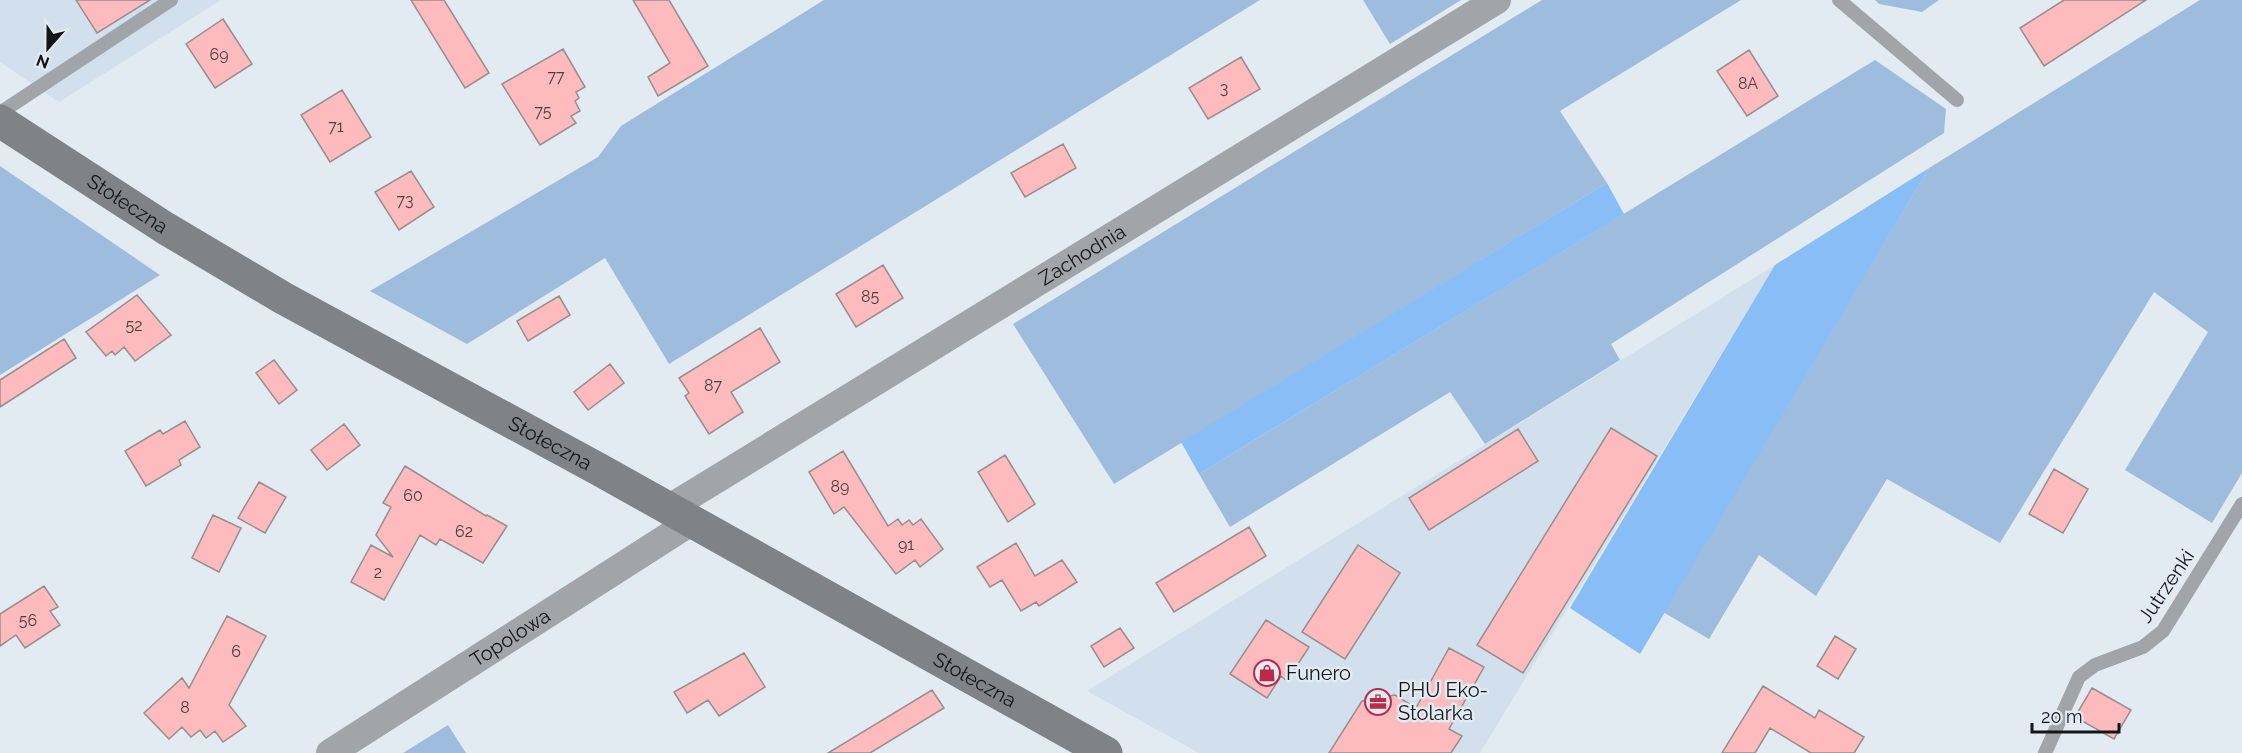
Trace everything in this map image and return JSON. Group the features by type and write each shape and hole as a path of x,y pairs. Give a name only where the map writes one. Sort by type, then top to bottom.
{"main road":[{"name":"Stołeczna","path":"0,121 165,228 283,298 600,470 1106,753"}],"street":[{"name":"Zachodnia","path":"679,515 1497,0"},
{"name":"Topolowa","path":"330,753 679,515"}],"lane":[{"path":"0,113 171,0"},
{"path":"1839,0 1957,100"},
{"name":"Jutrzenki","path":"2045,753 2079,677 2096,665 2143,647 2163,631 2242,504"}],"shaded area":[{"path":"0,0 221,0 59,102 0,62"},
{"path":"824,0 1260,0 669,364 605,258 467,344 370,291 598,157 621,126"},
{"path":"1363,0 1461,0 1390,44"},
{"path":"1542,0 1741,0 1560,111 1607,183 1114,484 1013,324"},
{"path":"1875,0 1939,0 1922,12 1879,4"},
{"path":"2200,0 2242,0 2242,473 2212,523 2125,470 2208,332 2154,292 2000,543 1887,479 1816,596 1759,555 1709,639 1663,612 1929,168"},
{"path":"1875,60 1946,109 1944,133 1611,344 1620,360 1485,444 1450,392 1230,527 1199,474"},
{"path":"0,166 160,275 0,375"},
{"path":"1929,168 1640,654 1570,608 1775,265"},
{"path":"1607,183 1624,214 1199,474 1181,442"},
{"path":"1775,265 1480,753 1199,753 1087,691"},
{"path":"448,725 466,753 403,753"}],"building":[{"path":"76,0 150,0 97,33"},
{"path":"411,0 444,0 489,73 465,88"},
{"path":"633,0 669,0 708,66 658,96 648,77 670,63"},
{"path":"2064,0 2146,0 2044,66 2020,28"},
{"path":"223,19 252,64 215,88 186,44"},
{"path":"563,49 585,87 576,92 579,98 575,101 580,111 571,116 576,123 540,145 502,84"},
{"path":"1749,50 1778,96 1747,116 1717,71"},
{"path":"1241,57 1260,89 1208,119 1189,88"},
{"path":"342,90 371,137 330,162 301,115"},
{"path":"1063,144 1076,168 1025,197 1011,173"},
{"path":"411,171 434,207 399,230 375,192"},
{"path":"883,265 903,298 856,327 836,294"},
{"path":"137,295 171,335 135,361 124,347 115,355 112,351 106,356 86,332"},
{"path":"559,296 570,315 528,341 517,321"},
{"path":"760,328 780,362 731,392 743,412 709,434 685,396 689,393 679,378"},
{"path":"64,339 76,358 0,407 0,380"},
{"path":"274,360 297,390 279,404 256,373"},
{"path":"610,364 624,383 588,410 574,392"},
{"path":"185,421 200,447 179,460 181,465 146,486 125,451 160,430 163,434"},
{"path":"344,424 360,445 327,470 311,450"},
{"path":"1611,428 1657,456 1523,673 1477,645"},
{"path":"1518,429 1538,461 1429,530 1409,498"},
{"path":"843,451 888,526 898,519 902,525 909,520 913,525 921,519 943,549 920,567 915,560 896,574 844,507 834,514 809,472"},
{"path":"1005,455 1035,504 1008,522 978,472"},
{"path":"405,466 486,516 507,526 483,563 440,539 436,545 420,535 384,600 351,582 371,545 393,557 376,535 391,507 383,503"},
{"path":"2054,469 2088,489 2063,533 2029,514"},
{"path":"259,482 286,497 265,533 238,518"},
{"path":"213,515 241,528 219,572 192,558"},
{"path":"1249,527 1266,556 1174,612 1156,583"},
{"path":"1016,543 1035,576 1062,560 1077,582 1039,606 1036,602 1021,611 1002,580 990,587 977,567"},
{"path":"1358,545 1400,573 1345,659 1302,632"},
{"path":"44,586 58,607 50,611 60,625 25,648 16,635 0,646 0,614"},
{"path":"227,616 266,636 229,705 246,726 223,742 215,731 206,738 200,730 191,737 182,727 169,739 144,713 182,678 189,688"},
{"path":"1266,620 1309,647 1287,681 1281,676 1267,698 1230,674"},
{"path":"1120,628 1134,648 1104,667 1091,646"},
{"path":"1835,636 1856,649 1838,679 1817,666"},
{"path":"1449,648 1484,667 1449,729 1462,736 1451,753 1329,753 1362,701 1395,695 1416,708"},
{"path":"744,653 765,687 719,716 708,700 687,713 674,692"},
{"path":"1763,686 1815,718 1819,710 1864,737 1854,753 1811,753 1770,728 1755,753 1722,753"},
{"path":"2092,688 2131,710 2114,739 2075,717"},
{"path":"932,690 944,708 870,753 828,753"}],"place":[{"name":"Funero","path":"1267,673"},
{"name":"PHU Eko- Stolarka","path":"1378,702"}]}
